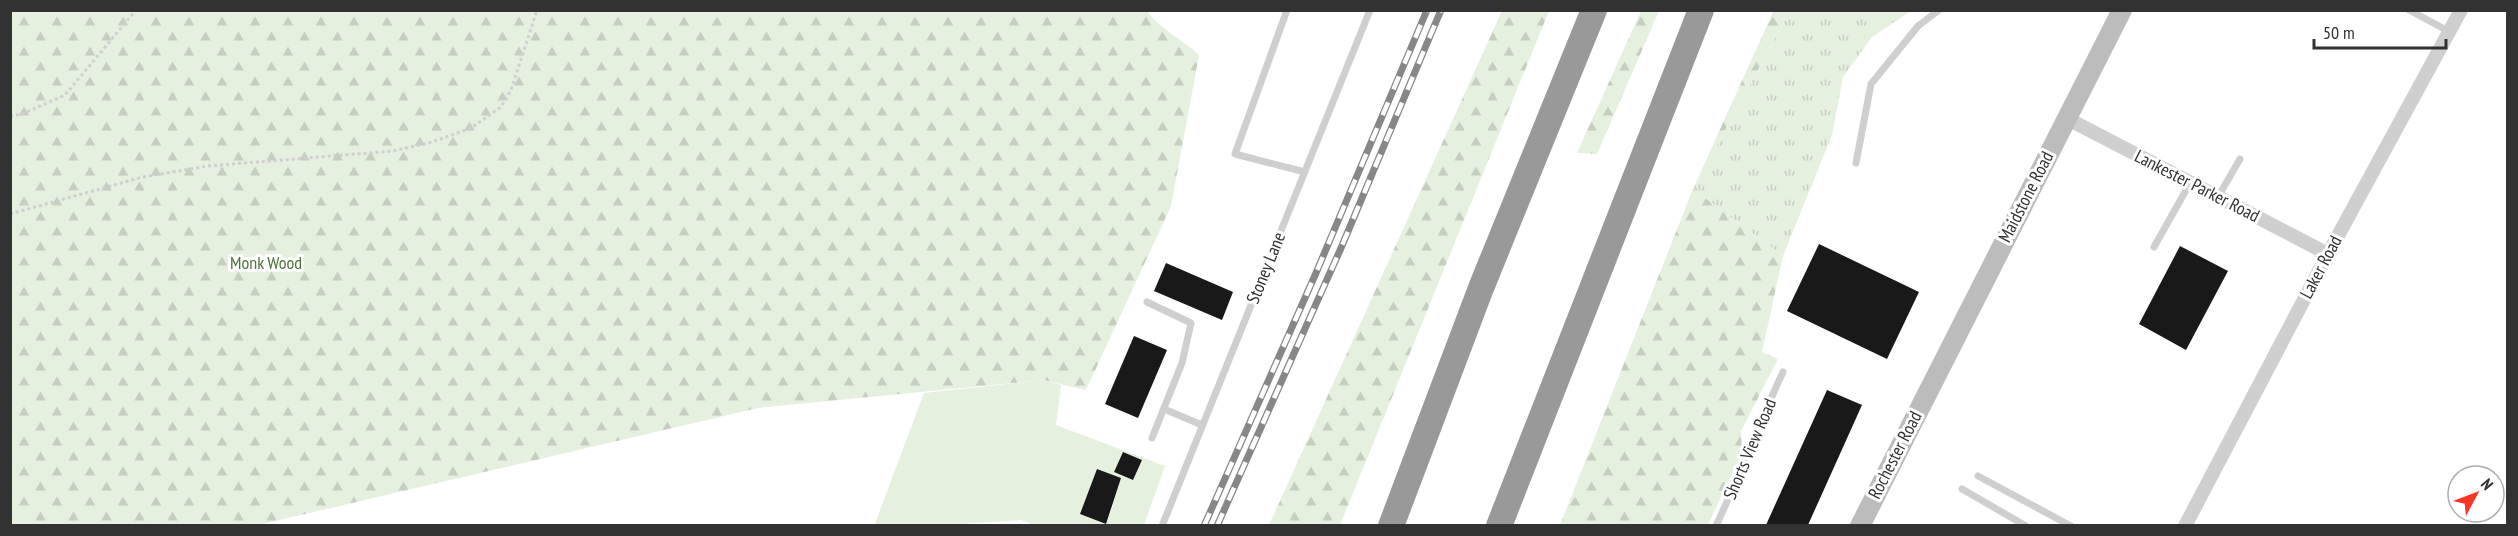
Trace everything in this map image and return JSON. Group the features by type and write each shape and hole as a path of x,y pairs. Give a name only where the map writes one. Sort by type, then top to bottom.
{"highway":[{"path":"1391,525 1481,288 1594,10"},
{"path":"1499,525 1701,10"}],"main road":[{"name":"Maidstone Road","path":"1931,384 2122,10"},
{"name":"Rochester Road","path":"1860,525 1931,384"}],"street":[{"name":"Laker Road","path":"2185,525 2328,254 2462,10"},
{"name":"Lankester Parker Road","path":"2066,118 2328,254"}],"lane":[{"path":"1287,10 1235,154 1305,172"},
{"name":"Stoney Lane","path":"1162,525 1370,10"},
{"path":"1856,163 1871,84 1918,26 1939,10"},
{"path":"2409,10 2450,32"},
{"path":"2218,197 2240,159"},
{"path":"2154,247 2190,183"},
{"path":"1147,302 1191,323 1182,363 1152,438"},
{"name":"Shorts View Road","path":"1716,525 1783,372"},
{"path":"1164,409 1202,425"},
{"path":"1978,476 2071,525"},
{"path":"1962,489 2026,525"}],"path":[{"path":"10,116 21,114 65,95 136,10"},
{"path":"10,214 143,177 208,166 393,151 432,142 471,128 501,108 511,90 537,10"}],"green space":[{"name":"Monk Wood","path":"1146,10 1158,23 1199,55 1171,206 1086,390 1043,380 758,408 258,525 11,526 10,11"},
{"path":"1774,10 1790,11 1693,189"},
{"path":"1502,11 1549,11 1340,525 1269,525"},
{"path":"1641,11 1659,11 1597,154 1577,153"},
{"path":"1790,11 1911,11 1872,37 1843,77 1832,135 1783,256 1693,189"},
{"path":"1693,189 1783,256 1762,352 1778,359 1741,431 1742,452 1708,525 1560,525"},
{"path":"1043,380 1061,385 1056,425 1165,466 1144,525 1037,526 1021,520 947,525 874,526 924,393","holes":["1123,452 1142,460 1133,480 1114,472","1111,503 1113,506 1106,524 1080,514"]}],"building":[{"path":"1819,244 1919,292 1887,359 1787,311"},
{"path":"2180,246 2228,271 2186,350 2139,324"},
{"path":"1166,263 1233,292 1222,320 1154,291"},
{"path":"1134,336 1167,350 1138,418 1105,404"},
{"path":"1827,390 1862,405 1808,525 1766,525"},
{"path":"1123,452 1142,460 1133,480 1114,472"},
{"path":"1097,469 1121,478 1106,524 1080,514"}],"railway":[{"path":"1204,526 1316,273 1427,10"},
{"path":"1217,526 1341,248 1441,10"}]}
